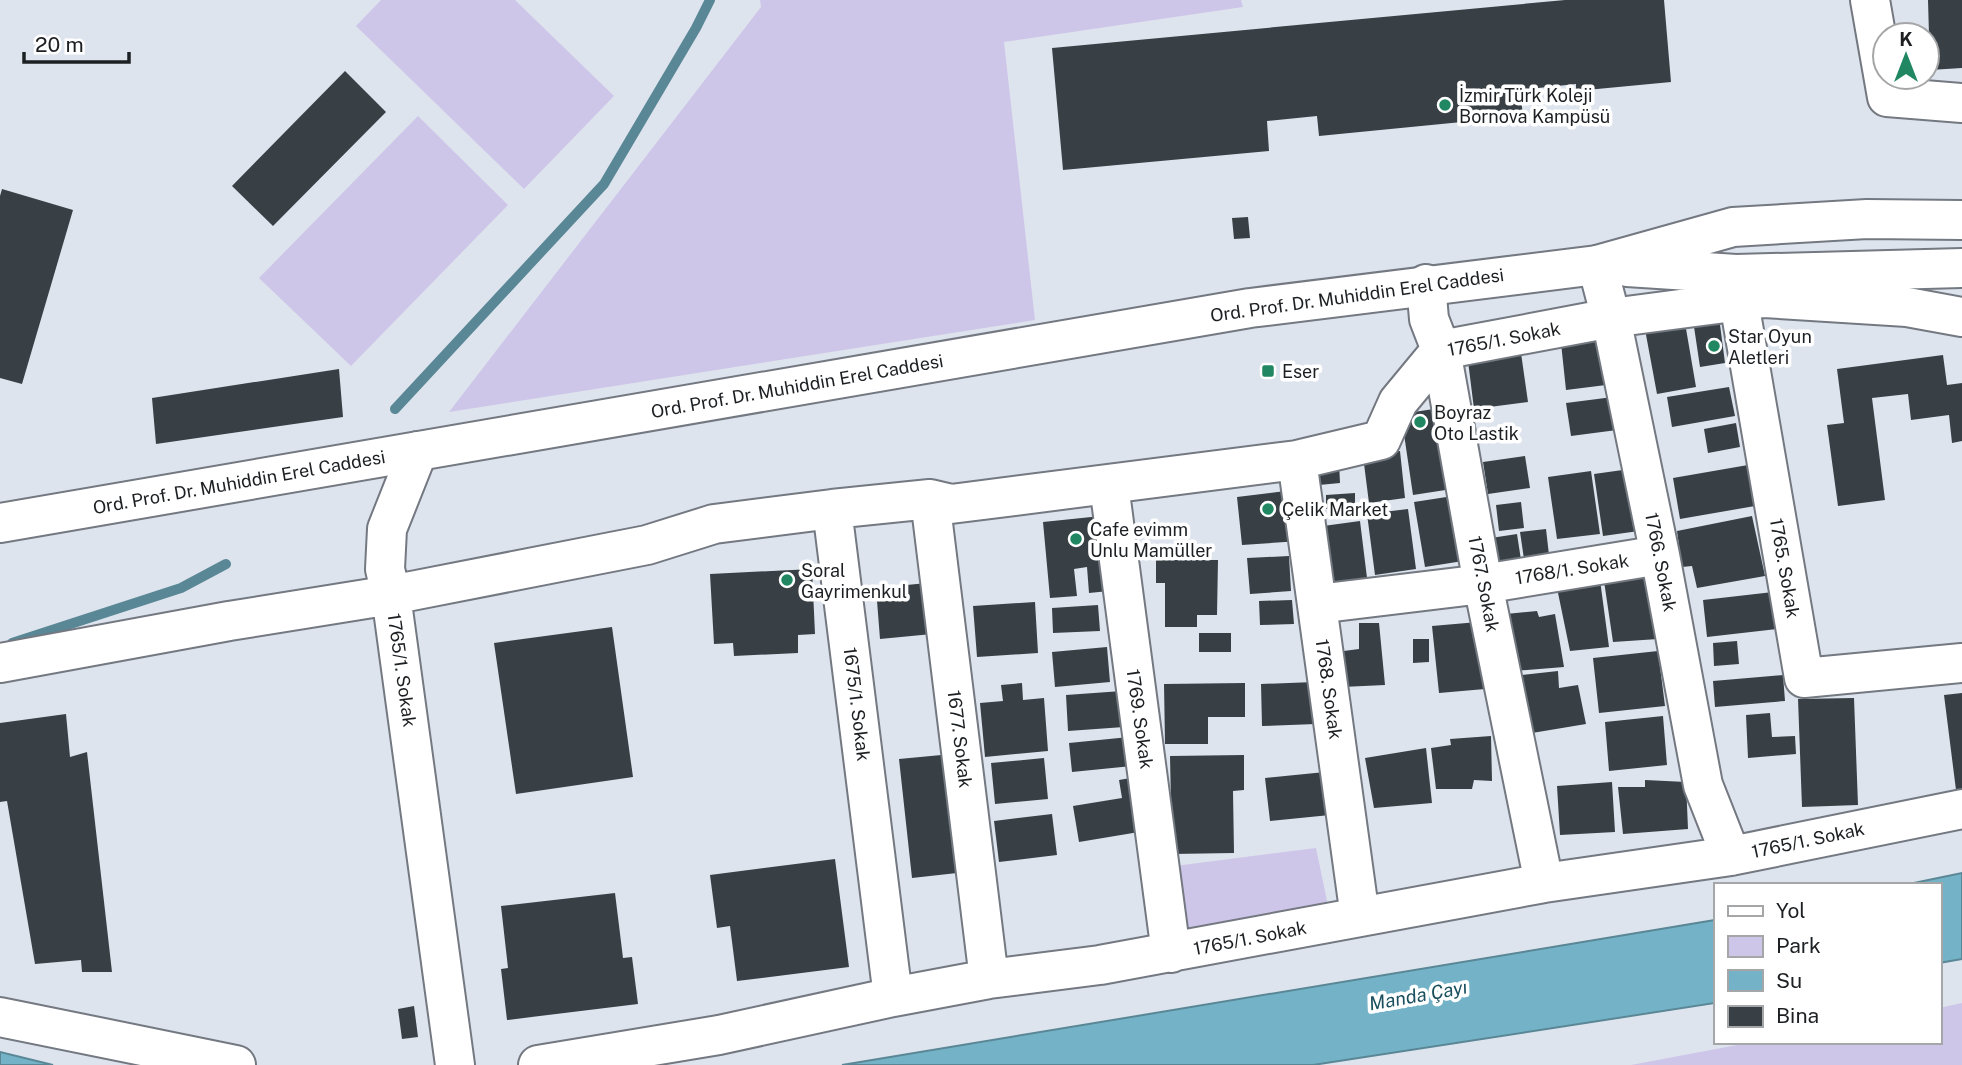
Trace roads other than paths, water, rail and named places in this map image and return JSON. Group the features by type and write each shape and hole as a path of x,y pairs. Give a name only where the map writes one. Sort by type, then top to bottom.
{"street":[{"path":"1870,0 1888,97 1962,103"},
{"name":"Ord. Prof. Dr. Muhiddin Erel Caddesi","path":"0,523 1236,310 1597,265 1733,227 1867,219 1962,220"},
{"name":"Ord. Prof. Dr. Muhiddin Erel Caddesi","path":"1597,265 1736,274 1962,268"},
{"name":"1766. Sokak","path":"1597,265 1611,318 1660,555 1703,785 1731,856"},
{"name":"1767. Sokak","path":"1426,285 1430,320 1440,350 1483,584 1544,883"},
{"name":"1765/1. Sokak","path":"930,499 951,505 1109,485 1297,460 1381,440 1398,402 1440,350 1611,318 1764,299 1907,307 1962,317"},
{"name":"1765. Sokak","path":"1739,302 1804,678 1962,663"},
{"path":"0,663 391,595 385,569 387,529 418,451"},
{"name":"1768. Sokak","path":"1297,460 1360,917"},
{"name":"1769. Sokak","path":"1109,485 1171,953"},
{"path":"832,509 930,499"},
{"name":"1677. Sokak","path":"930,499 989,979"},
{"name":"1765/1. Sokak","path":"455,1065 391,595 647,545 714,524 832,509"},
{"name":"1675/1. Sokak","path":"832,509 894,997"},
{"name":"1768/1. Sokak","path":"1317,604 1483,584 1660,555"},
{"name":"1765/1. Sokak","path":"538,1065 719,1035 989,979 1100,965 1544,883 1731,856 1962,809"},
{"path":"0,1017 236,1065"}],"water":[{"path":"1962,873 1962,959 1941,963 1941,883 1914,883"},
{"name":"Manda Çayı","path":"1714,920 1714,1003 1313,1065 842,1065"},
{"path":"0,1052 53,1065 0,1065"}],"waterway":[{"path":"395,409 604,184 710,0"},
{"path":"12,643 181,588 226,564"}],"place":[{"name":"İzmir Türk Koleji Bornova Kampüsü","path":"1445,105"},
{"name":"Star Oyun Aletleri","path":"1714,346"},
{"name":"Eser","path":"1268,371"},
{"name":"Boyraz Oto Lastik","path":"1420,422"},
{"name":"Çelik Market","path":"1268,509"},
{"name":"Cafe evimm Unlu Mamüller","path":"1076,539"},
{"name":"Soral Gayrimenkul","path":"787,580"}]}
